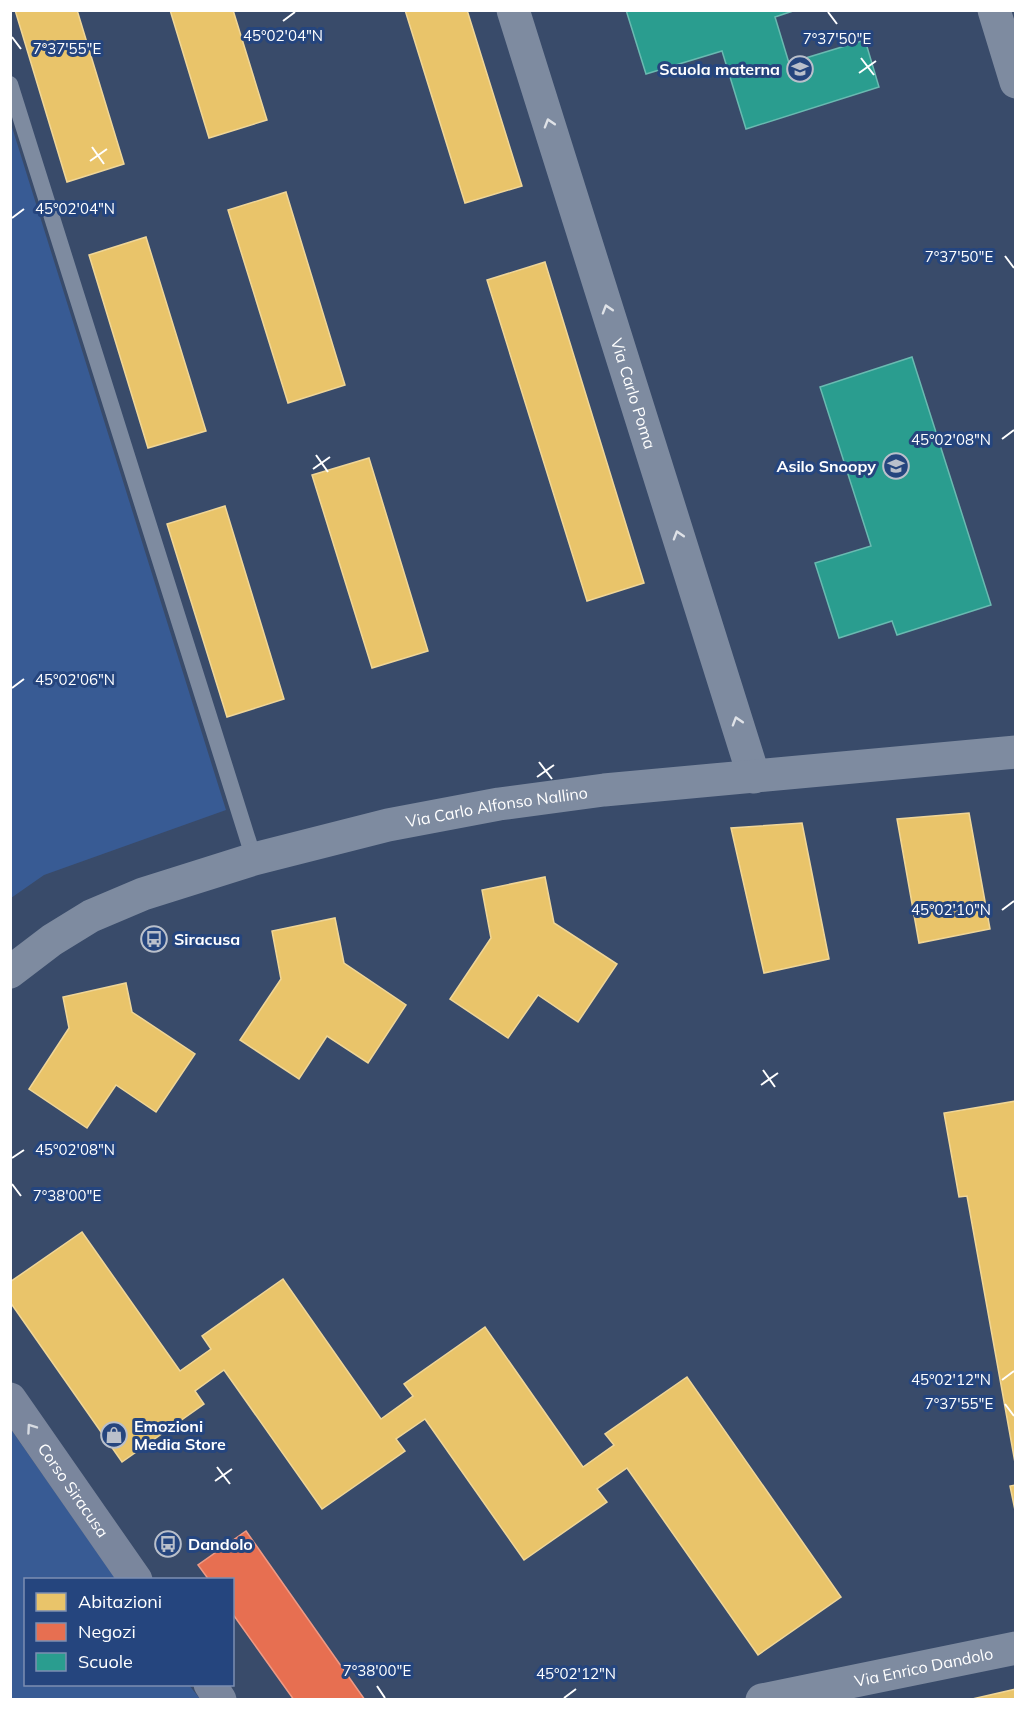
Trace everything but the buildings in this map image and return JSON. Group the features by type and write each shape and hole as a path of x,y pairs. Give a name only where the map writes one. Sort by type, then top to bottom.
{"street":[{"name":"Via Carlo Poma","path":"513,10 754,777"},
{"path":"994,10 1016,82"},
{"name":"Via Carlo Alfonso Nallino","path":"10,972 52,940 91,916 143,894 254,859 388,825 499,804 604,790 1016,752"},
{"name":"Corso Siracusa","path":"10,1399 135,1578"},
{"name":"Via Enrico Dandolo","path":"762,1700 1016,1648"},
{"path":"211,1686 220,1700"}],"lane":[{"path":"10,84 254,859"}],"shaded area":[{"path":"11,124 226,810 44,875 11,898"},
{"path":"10,1428 115,1578 24,1578 24,1686 190,1686 200,1699 11,1699"}],"place":[{"name":"Scuola materna","path":"800,69"},
{"name":"Asilo Snoopy","path":"896,466"},
{"name":"Siracusa","path":"154,939"},
{"name":"Emozioni Media Store","path":"114,1435"},
{"name":"Dandolo","path":"168,1544"}]}
